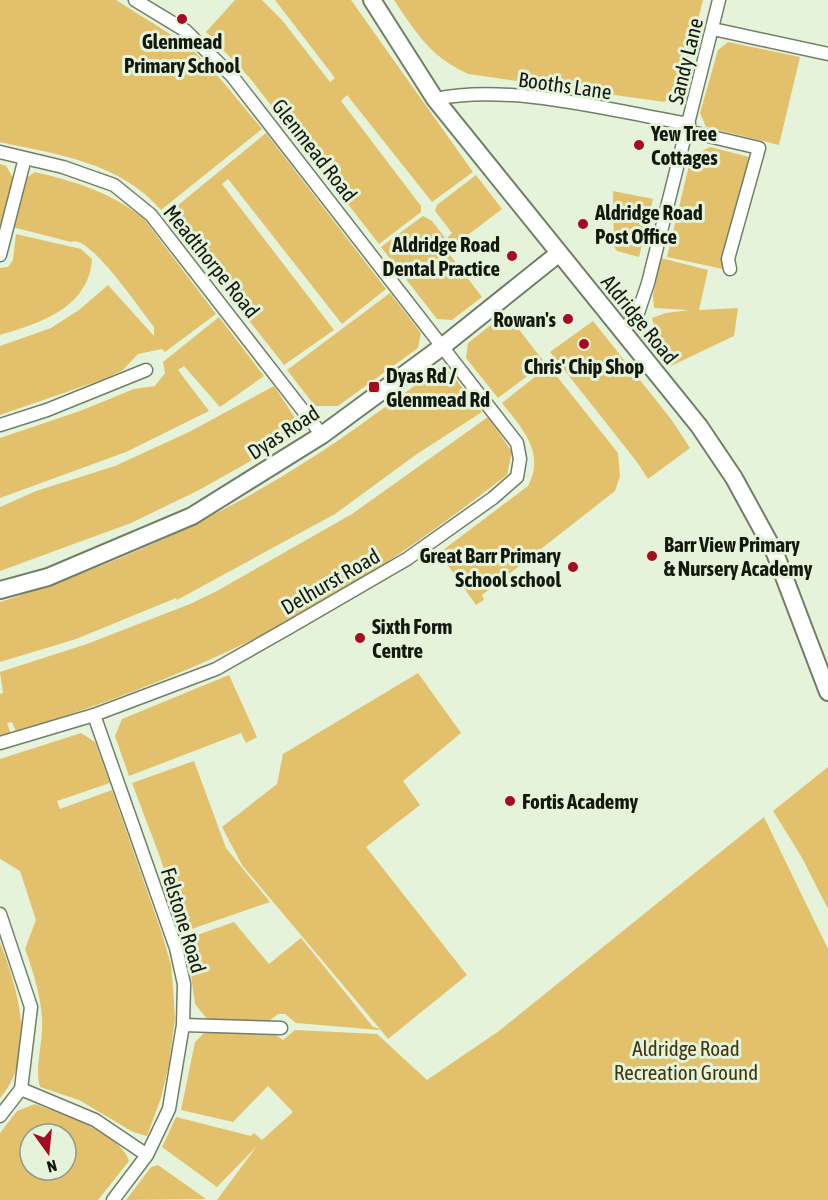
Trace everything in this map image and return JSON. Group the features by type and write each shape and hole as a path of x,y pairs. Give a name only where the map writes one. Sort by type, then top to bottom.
{"street":[{"name":"Glenmead Road","path":"135,0 186,32 232,76 443,346"},
{"name":"Aldridge Road","path":"372,0 435,99 699,426 734,478 776,553 828,692"},
{"name":"Sandy Lane","path":"621,331 637,316 688,127 719,0"},
{"path":"713,29 828,54"},
{"name":"Booths Lane","path":"435,99 485,94 527,98 688,127 759,148 728,260 730,269"},
{"name":"Meadthorpe Road","path":"0,152 63,167 114,185 151,214 322,435"},
{"path":"0,255 25,158"},
{"name":"Dyas Road","path":"0,590 48,577 192,516 322,435 443,346 558,254"},
{"name":"Delhurst Road","path":"0,743 94,715 216,669 407,559 494,498 517,477 520,459 518,443 443,346"},
{"path":"0,425 47,410 146,370"},
{"name":"Felstone Road","path":"94,715 176,948 184,984 183,1024 170,1109 147,1155 113,1200"},
{"path":"0,914 31,1007 21,1089 0,1116"},
{"path":"183,1024 281,1028"},
{"path":"21,1089 95,1120 147,1155"}],"green space":[{"path":"0,0 116,0 189,46 224,83 262,129 161,210 126,181 107,171 66,157 0,142"},
{"path":"235,0 262,0 282,20 330,82 335,78 275,0 351,0 473,172 432,202 347,95 341,101 421,206 421,212 379,244 249,77 206,32"},
{"path":"394,0 703,0 681,86 676,95 664,102 468,74 444,60 425,43"},
{"path":"728,42 800,57 779,145 706,127 700,113 718,50"},
{"path":"266,133 386,289 342,324 228,179 222,184 334,330 284,365 166,215"},
{"path":"710,147 753,158 723,269 667,257 691,157"},
{"path":"0,164 6,166 15,181 4,221 0,223"},
{"path":"35,172 64,179 106,195 144,219 216,314 165,352 162,349 138,354 123,370 104,379 0,415 0,346 51,328 79,310 108,285 154,336 154,327 114,275 90,249 79,242 12,227 22,181"},
{"path":"476,175 502,209 447,251 482,297 452,320 437,319 381,247 423,216 432,221 446,239 452,233 435,211 437,205"},
{"path":"613,191 653,199 639,257 617,251 614,247"},
{"path":"16,234 81,249 92,259 89,276 82,290 60,311 31,325 0,335 0,268 8,267 13,260"},
{"path":"661,258 708,270 699,310 738,308 734,336 671,366 659,344 652,318 666,313 689,310 654,308 653,295"},
{"path":"390,293 421,333 418,348 338,406 315,406 287,370"},
{"path":"506,313 545,363 498,398 466,358 468,343"},
{"path":"219,317 264,376 220,407 184,366 178,370 209,411 126,452 0,498 0,438 80,411 134,389 155,386 165,373 163,362"},
{"path":"593,321 671,419 690,448 648,479 550,352"},
{"path":"436,368 449,371 482,412 417,454 335,514 177,600 176,598 76,639 0,662 0,602 142,549 234,504 321,452"},
{"path":"545,369 555,374 618,453 620,476 615,491 482,595 484,600 476,605 439,553 528,486 533,474 533,452 524,432 502,403"},
{"path":"274,386 297,421 295,436 199,490 131,523 0,571 0,507 36,491 115,466 189,432"},
{"path":"488,417 512,452 507,475 446,521 352,585 286,623 223,654 106,702 16,732 12,722 7,723 11,734 0,737 0,694 3,693 0,672 87,644 215,592 352,514"},
{"path":"418,673 461,733 403,781 420,805 366,847 467,975 388,1039 242,865 222,827 277,784 283,754"},
{"path":"229,675 257,737 246,743 241,733 129,776 115,736 122,719"},
{"path":"81,733 95,742 110,783 57,801 60,809 112,790 171,965 175,1019 169,1064 161,1098 147,1136 133,1132 79,1100 40,1087 38,1071 42,1017 36,982 25,949 36,920 20,871 0,859 0,759"},
{"path":"194,761 226,848 270,902 183,932 160,857 132,783"},
{"path":"828,767 828,909 801,856 773,811"},
{"name":"Aldridge Road Recreation Ground","path":"764,817 828,949 828,1200 217,1200 257,1146 217,1187 162,1147 176,1117 251,1136 254,1133 262,1140 293,1112 268,1086 233,1122 181,1110 195,1042 208,1029 270,1031 283,1040 295,1030 377,1034 427,1080 499,1031"},
{"path":"234,922 269,964 301,938 373,1027 380,1029 296,1023 285,1014 278,1014 269,1021 208,1020 195,1004 186,939"},
{"path":"0,942 18,1001 21,1042 19,1062 12,1081 0,1098"},
{"path":"35,1104 74,1119 103,1133 124,1151 129,1161 98,1200 0,1200 0,1133 17,1111"},
{"path":"158,1165 206,1199 126,1200 151,1167"}],"place":[{"name":"Glenmead Primary School","path":"182,19"},
{"name":"Yew Tree Cottages","path":"639,145"},
{"name":"Aldridge Road Post Office","path":"583,224"},
{"name":"Aldridge Road Dental Practice","path":"512,256"},
{"name":"Rowan's","path":"568,319"},
{"name":"Chris' Chip Shop","path":"584,344"},
{"name":"Dyas Rd / Glenmead Rd","path":"374,387"},
{"name":"Barr View Primary & Nursery Academy","path":"652,556"},
{"name":"Great Barr Primary School school","path":"573,567"},
{"name":"Sixth Form Centre","path":"360,638"},
{"name":"Fortis Academy","path":"510,801"}]}
